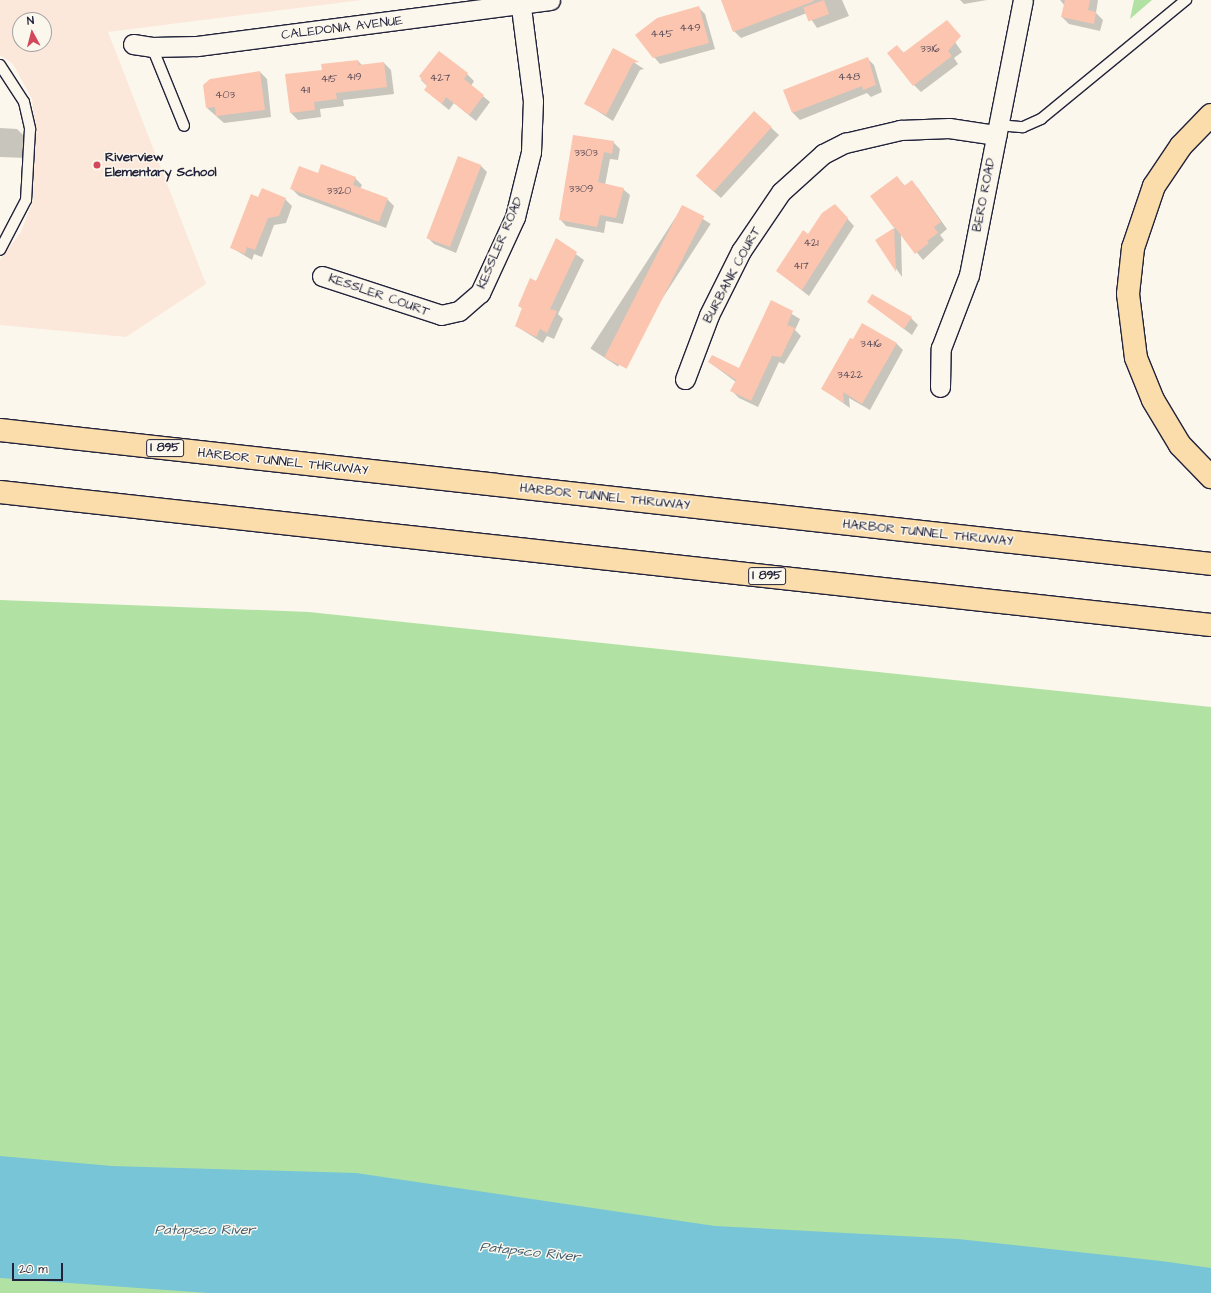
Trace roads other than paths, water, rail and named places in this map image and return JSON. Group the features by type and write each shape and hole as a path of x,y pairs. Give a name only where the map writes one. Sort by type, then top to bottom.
{"highway":[{"path":"1211,115 1181,146 1154,186 1133,248 1128,294 1134,351 1153,400 1180,445 1211,477"},
{"name":"HARBOR TUNNEL THRUWAY","path":"0,430 1211,564"},
{"name":"I 895","path":"0,492 1211,625"}],"street":[{"name":"CALEDONIA AVENUE","path":"133,44 152,47 197,46 520,2 550,0"},
{"name":"BERO ROAD","path":"940,387 941,348 969,275 1023,0"},
{"name":"KESSLER ROAD","path":"460,311 480,293 514,217 528,172 533,101 520,2"},
{"name":"BURBANK COURT","path":"685,379 709,315 741,251 781,192 823,154 845,143 900,130 949,128 997,130"},
{"name":"KESSLER COURT","path":"322,276 430,313 460,311"}],"lane":[{"path":"997,130 1023,127 1041,119 1186,0"},
{"path":"152,47 184,126"},
{"path":"0,65 24,102 30,129 26,200 0,250"}],"water":[{"name":"Patapsco River","path":"0,1156 112,1166 356,1173 715,1226 958,1239 1161,1261 1211,1268 1211,1293 208,1293 0,1278"}],"place":[{"name":"Riverview Elementary School","path":"97,165"}]}
